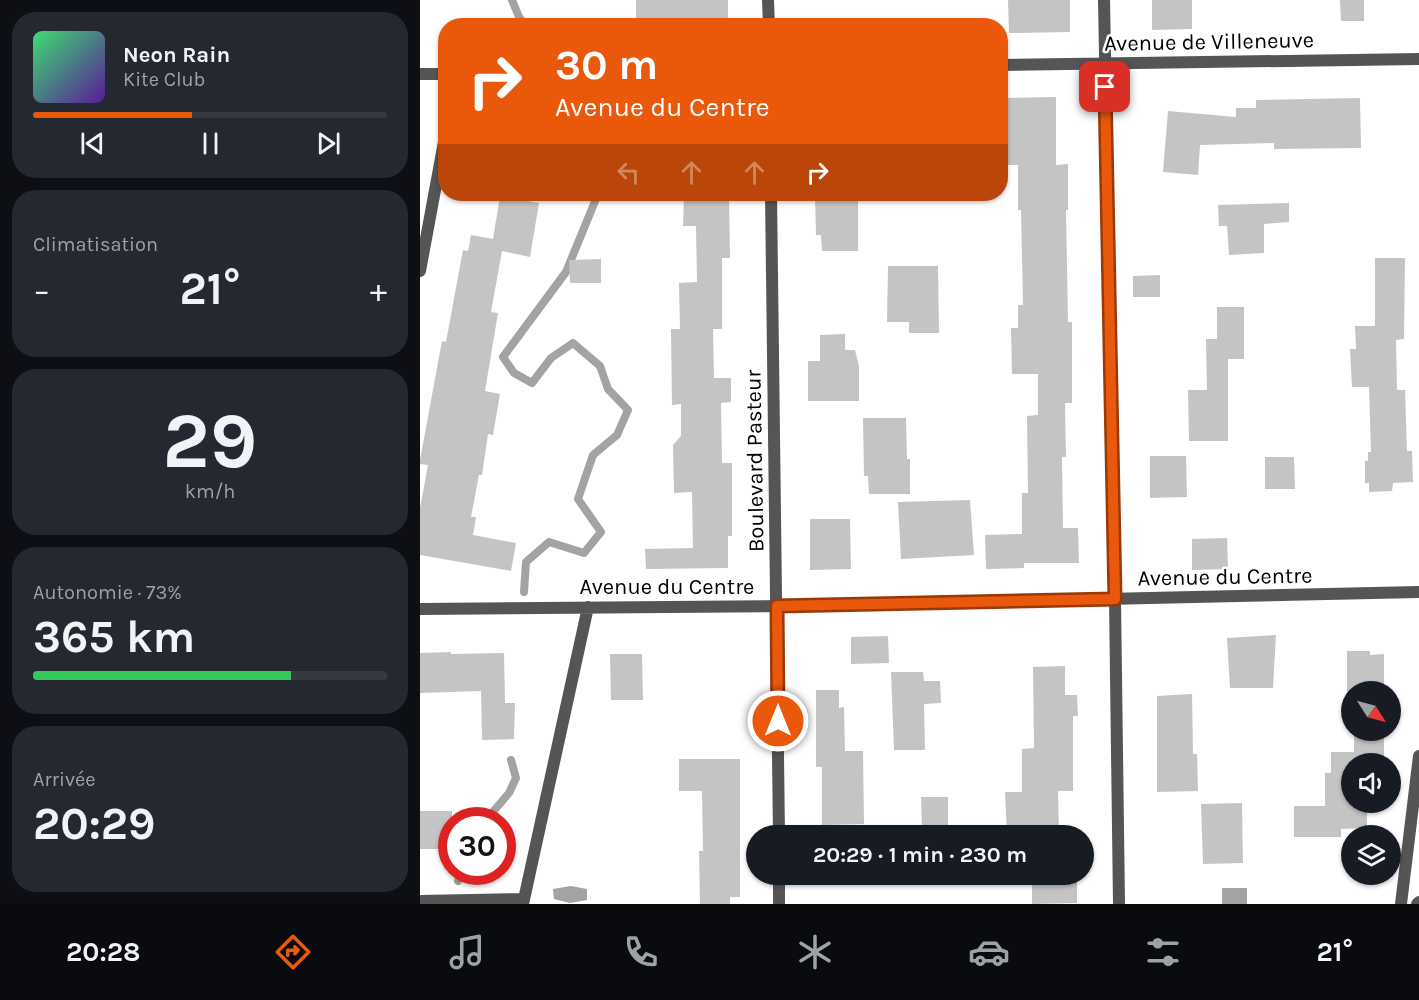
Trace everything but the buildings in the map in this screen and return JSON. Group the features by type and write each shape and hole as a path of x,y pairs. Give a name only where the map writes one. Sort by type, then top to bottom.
{"street":[{"path":"768,0 769,18"},
{"path":"1104,0 1119,904"},
{"name":"Avenue de Villeneuve","path":"1008,65 1419,59"},
{"path":"420,74 438,74"},
{"path":"420,271 438,174"},
{"name":"Boulevard Pasteur","path":"771,201 779,825"},
{"name":"Avenue du Centre","path":"420,609 777,606 1419,592"},
{"path":"420,901 523,902 588,607"},
{"path":"1401,904 1419,756"},
{"path":"779,885 779,904"}],"shaded area":[{"path":"571,886 587,889 587,900 570,903 554,899 553,889"},
{"path":"1222,888 1247,888 1247,904 1222,904"}],"waterway":[{"path":"512,0 520,18"},
{"path":"524,592 526,562 549,542 584,553 601,532 578,499 593,455 617,435 628,410 608,389 600,366 573,343 551,358 532,383 514,373 503,357 566,272 595,201"},
{"path":"497,807 509,793 516,778 511,760"}],"route":[{"path":"778,721 777,606 1115,599 1105,87"}]}
